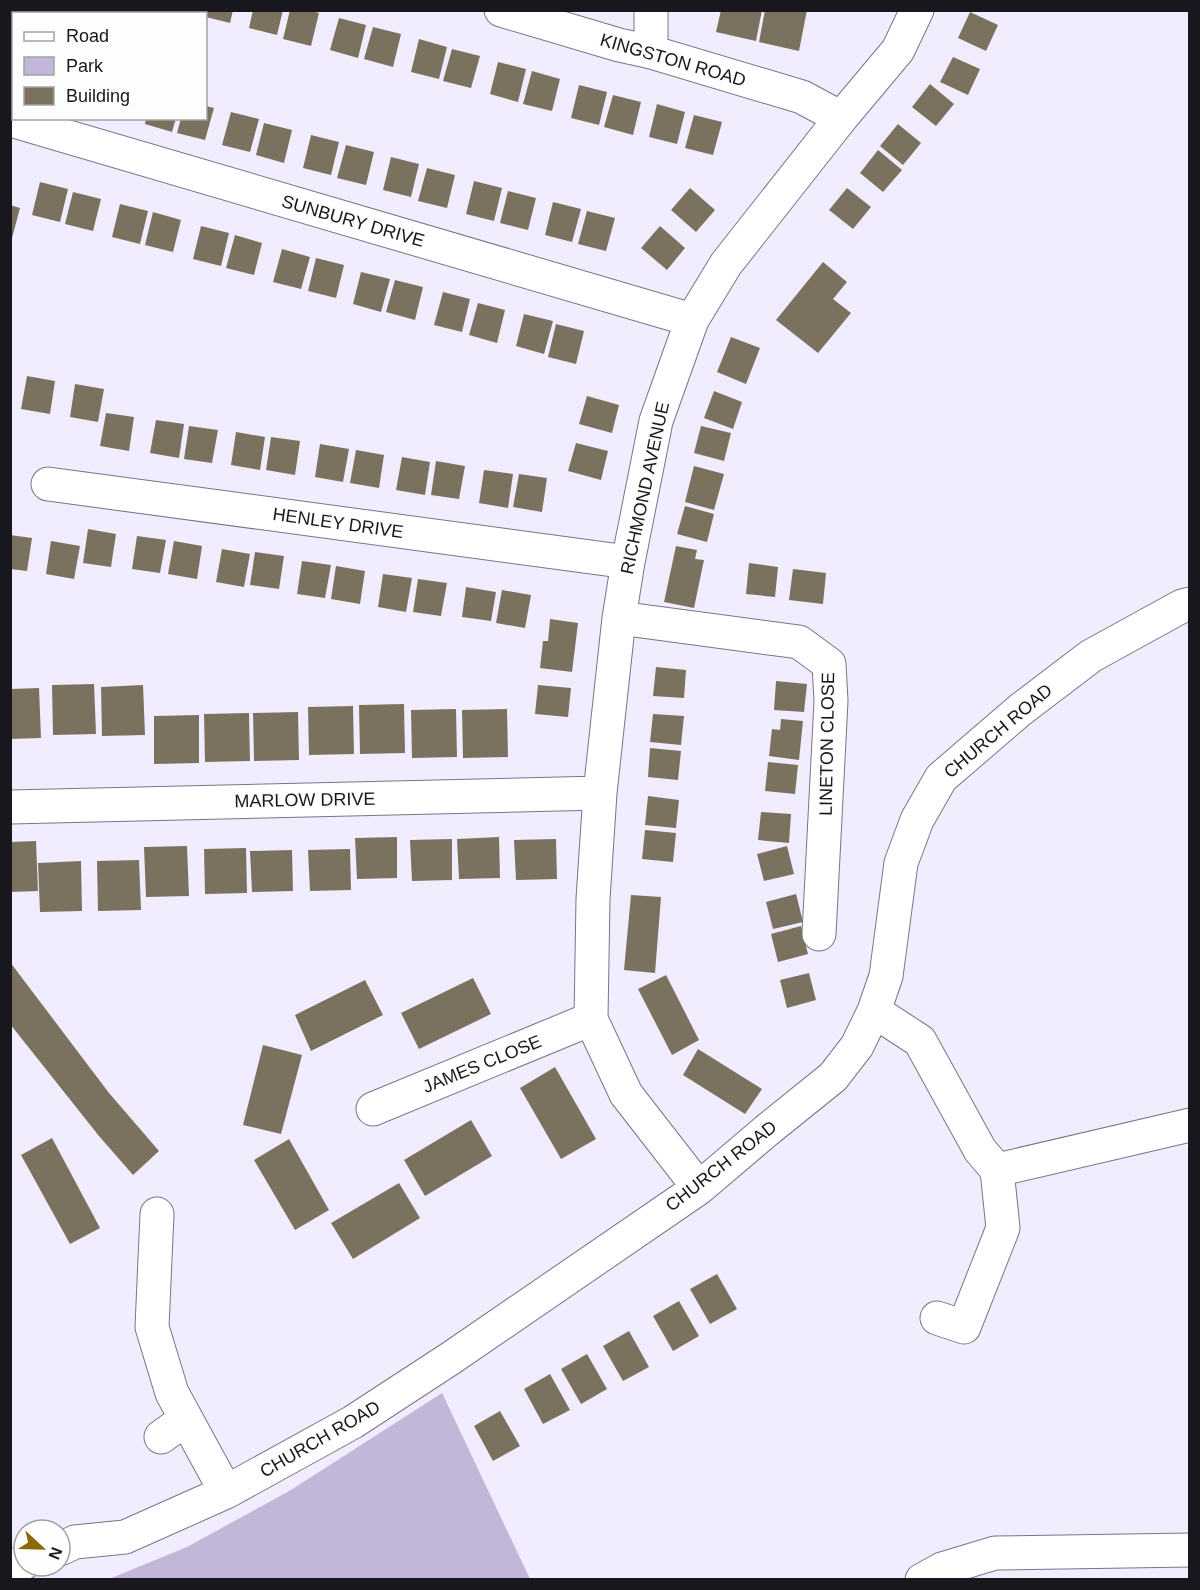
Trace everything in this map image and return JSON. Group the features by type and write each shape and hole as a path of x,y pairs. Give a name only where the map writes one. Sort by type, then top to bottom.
{"street":[{"name":"KINGSTON ROAD","path":"501,10 802,97 841,118"},
{"path":"651,10 651,52"},
{"name":"RICHMOND AVENUE","path":"591,1019 600,793 628,562 656,421 692,320 726,264 841,118 898,50 917,10"},
{"name":"SUNBURY DRIVE","path":"14,121 692,320"},
{"name":"HENLEY DRIVE","path":"48,484 628,562"},
{"name":"CHURCH ROAD","path":"72,1543 125,1538 226,1492 353,1422 451,1358 699,1188 833,1077 857,1046 874,1011 886,976 901,863 917,820 941,778 1020,710 1091,656 1182,606 1190,604"},
{"name":"LINETON CLOSE","path":"620,618 799,642 829,664 831,701 819,934"},
{"name":"MARLOW DRIVE","path":"10,807 600,793"},
{"path":"874,1011 920,1041 980,1150 997,1170 1003,1228 964,1327 937,1318"},
{"path":"591,1019 626,1094 699,1188"},
{"name":"JAMES CLOSE","path":"374,1109 591,1019"},
{"path":"997,1170 1190,1125"},
{"path":"157,1214 152,1328 172,1393 174,1428 226,1492"},
{"path":"922,1580 942,1569 995,1553 1190,1550"}],"green space":[{"path":"442,1393 530,1579 109,1579 187,1547 291,1490"}],"building":[{"path":"203,10 233,10 230,23 207,17 207,12 202,12"},
{"path":"253,10 283,10 277,35 249,28"},
{"path":"290,10 308,10 319,13 311,46 283,39"},
{"path":"721,10 762,10 756,41 716,32"},
{"path":"765,10 807,10 799,51 759,42"},
{"path":"970,12 998,25 986,51 958,38"},
{"path":"339,18 366,25 358,58 330,50"},
{"path":"10,24 12,24 11,62"},
{"path":"373,27 401,34 393,67 364,59"},
{"path":"419,39 447,47 439,79 411,72"},
{"path":"452,49 480,56 471,88 443,81"},
{"path":"953,57 980,69 968,95 940,82"},
{"path":"498,62 526,69 518,102 490,94"},
{"path":"532,71 560,79 552,111 523,104"},
{"path":"930,84 954,104 936,126 912,107"},
{"path":"579,85 607,92 599,125 571,118"},
{"path":"613,95 641,102 633,135 604,127"},
{"path":"657,104 685,112 677,144 649,137"},
{"path":"207,106 214,108 205,140 177,133 180,120 207,120"},
{"path":"231,112 259,119 250,152 222,145"},
{"path":"694,115 722,122 713,155 685,148"},
{"path":"146,120 175,120 172,132 145,124"},
{"path":"264,123 292,130 284,163 256,155"},
{"path":"898,124 921,143 903,165 880,146"},
{"path":"311,135 339,142 331,175 303,168"},
{"path":"346,145 374,152 366,185 337,178"},
{"path":"878,150 902,170 883,192 860,173"},
{"path":"391,157 419,164 411,197 383,190"},
{"path":"427,168 455,175 447,208 418,201"},
{"path":"474,181 502,188 494,221 466,214"},
{"path":"40,182 68,189 60,222 32,215"},
{"path":"690,188 715,210 696,232 671,210"},
{"path":"847,188 871,207 853,229 829,210"},
{"path":"508,191 536,198 528,230 500,223"},
{"path":"73,192 101,199 93,231 65,224"},
{"path":"553,202 581,209 572,242 545,235"},
{"path":"120,204 148,211 140,244 112,237"},
{"path":"10,205 20,208 11,242 10,242"},
{"path":"587,211 615,218 606,251 578,244"},
{"path":"153,212 181,220 173,252 145,245"},
{"path":"201,226 229,233 221,266 193,259"},
{"path":"660,226 685,248 667,270 641,248"},
{"path":"235,235 262,243 254,275 226,268"},
{"path":"282,249 310,257 301,289 273,282"},
{"path":"316,258 344,265 336,298 308,291"},
{"path":"823,262 847,282 833,299 851,313 818,353 776,320"},
{"path":"361,272 390,279 381,312 353,304"},
{"path":"395,280 423,287 415,320 386,312"},
{"path":"443,292 470,299 462,332 434,325"},
{"path":"478,303 505,310 497,343 469,335"},
{"path":"524,314 553,321 544,354 516,346"},
{"path":"556,324 584,331 576,364 548,357"},
{"path":"731,337 760,348 746,384 717,372"},
{"path":"27,376 55,381 50,414 21,409"},
{"path":"75,384 104,389 98,422 70,417"},
{"path":"714,391 742,402 733,429 704,418"},
{"path":"587,396 619,405 612,433 579,424"},
{"path":"106,413 134,417 129,451 100,446"},
{"path":"156,420 184,424 179,458 150,453"},
{"path":"189,426 218,430 212,463 184,459"},
{"path":"701,426 731,433 724,461 694,453"},
{"path":"236,432 265,437 260,470 231,465"},
{"path":"271,437 300,441 295,475 266,470"},
{"path":"576,443 608,451 601,480 568,471"},
{"path":"320,444 349,449 343,482 315,477"},
{"path":"356,450 384,455 379,488 350,483"},
{"path":"402,457 430,462 425,495 396,490"},
{"path":"436,461 465,466 459,499 431,495"},
{"path":"694,466 724,474 714,510 685,502"},
{"path":"484,470 513,474 508,508 479,503"},
{"path":"519,474 547,478 542,512 513,507"},
{"path":"685,506 714,514 707,542 677,534"},
{"path":"88,529 116,534 111,567 83,563"},
{"path":"10,535 32,538 27,571 10,569"},
{"path":"137,536 166,540 160,573 132,569"},
{"path":"51,541 80,546 74,579 46,574"},
{"path":"174,541 202,546 197,579 168,574"},
{"path":"676,546 697,550 695,559 704,560 694,608 664,602"},
{"path":"222,549 250,554 244,587 216,582"},
{"path":"255,552 284,556 279,589 250,585"},
{"path":"302,561 331,565 325,598 297,594"},
{"path":"749,563 778,567 775,597 746,594"},
{"path":"336,566 365,571 360,604 331,599"},
{"path":"793,569 826,573 823,604 789,600"},
{"path":"383,574 412,578 406,612 378,607"},
{"path":"418,579 447,583 441,616 413,612"},
{"path":"466,587 496,592 491,621 462,617"},
{"path":"502,590 531,595 525,628 496,623"},
{"path":"550,619 578,623 572,672 540,668 543,641 548,641"},
{"path":"656,667 686,670 684,698 653,696"},
{"path":"776,681 807,684 804,712 774,710"},
{"path":"94,684 96,734 53,735 52,685"},
{"path":"143,685 145,735 102,736 101,687"},
{"path":"538,685 571,688 568,717 535,714"},
{"path":"39,688 41,738 10,739 10,689"},
{"path":"404,704 405,753 360,754 359,705"},
{"path":"353,706 354,754 309,755 308,707"},
{"path":"456,709 457,757 412,758 411,710"},
{"path":"507,709 508,757 463,758 462,710"},
{"path":"298,712 299,760 254,761 253,713"},
{"path":"249,713 250,761 205,762 204,714"},
{"path":"653,714 684,716 681,745 650,742"},
{"path":"199,715 199,763 154,764 154,716"},
{"path":"781,719 803,721 799,760 769,756 772,729 780,730"},
{"path":"650,748 681,751 678,780 648,777"},
{"path":"768,762 798,765 795,794 765,791"},
{"path":"648,796 679,800 676,828 645,825"},
{"path":"761,812 791,814 789,843 758,840"},
{"path":"645,830 676,833 673,862 642,859"},
{"path":"397,837 397,878 357,879 355,838"},
{"path":"499,837 500,878 459,879 457,839"},
{"path":"452,839 452,880 412,881 410,840"},
{"path":"556,839 557,879 516,880 514,840"},
{"path":"36,841 38,891 10,892 10,842"},
{"path":"187,846 189,896 146,897 144,847"},
{"path":"787,846 794,874 764,881 757,854"},
{"path":"246,848 247,893 205,894 204,849"},
{"path":"350,849 351,890 310,891 308,850"},
{"path":"292,850 293,891 252,892 250,851"},
{"path":"139,860 141,910 98,911 97,861"},
{"path":"81,861 82,911 40,912 38,863"},
{"path":"796,894 803,922 773,929 766,902"},
{"path":"631,895 661,897 655,973 624,970"},
{"path":"801,926 808,954 778,962 771,934"},
{"path":"10,962 109,1093 159,1151 133,1175 10,1024"},
{"path":"809,973 816,1000 787,1008 780,980"},
{"path":"666,975 699,1040 672,1055 638,989"},
{"path":"473,978 491,1014 419,1049 401,1013"},
{"path":"365,980 383,1015 311,1051 295,1015"},
{"path":"263,1045 302,1055 281,1134 243,1125"},
{"path":"698,1049 762,1089 745,1114 683,1075"},
{"path":"555,1067 596,1139 561,1159 520,1088"},
{"path":"471,1120 492,1156 425,1196 404,1160"},
{"path":"52,1138 100,1228 70,1244 21,1155"},
{"path":"289,1139 329,1210 295,1230 254,1160"},
{"path":"399,1183 420,1218 353,1259 331,1223"},
{"path":"717,1274 737,1309 710,1324 690,1289"},
{"path":"679,1301 699,1336 673,1351 653,1316"},
{"path":"629,1331 649,1367 623,1381 603,1346"},
{"path":"587,1354 607,1389 581,1404 561,1369"},
{"path":"550,1374 570,1410 543,1424 524,1389"},
{"path":"500,1411 520,1446 493,1461 474,1426"}]}
